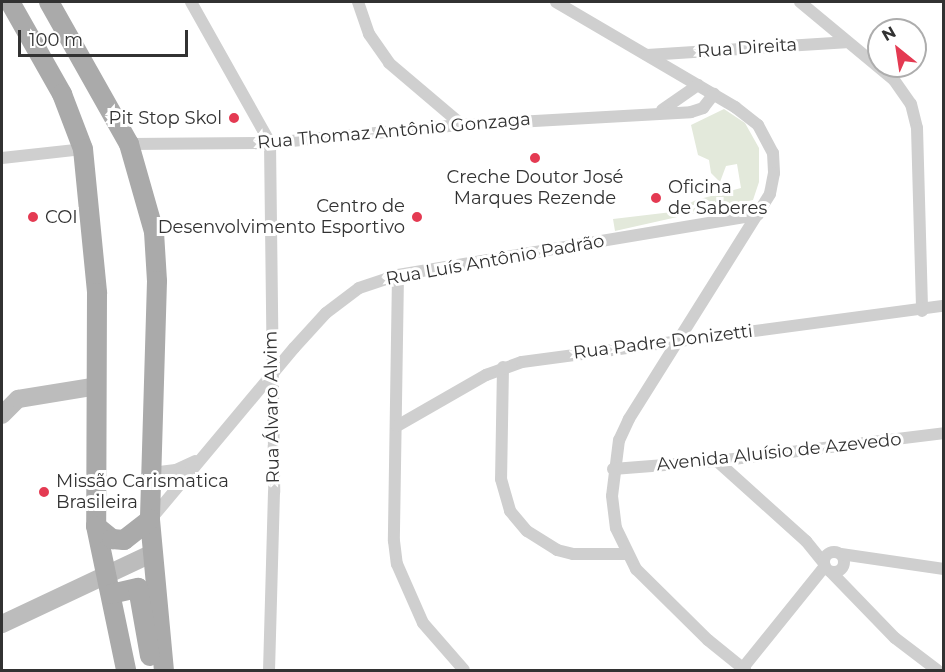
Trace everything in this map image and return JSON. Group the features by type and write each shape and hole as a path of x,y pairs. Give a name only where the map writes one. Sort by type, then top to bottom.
{"main road":[{"path":"10,2 62,94 83,149 95,251 96,525 126,670"},
{"path":"49,2 129,144 150,213 156,250 151,555 164,670"},
{"path":"96,525 112,539 124,540 150,520"},
{"path":"109,584 138,588 152,670"}],"street":[{"path":"191,2 270,143"},
{"path":"358,2 369,34 388,63 462,125"},
{"path":"556,2 746,114 768,138 774,173 770,194 758,215 676,340 629,419 613,469 613,511 626,554 646,581 737,668 833,564 876,556 944,569"},
{"path":"800,2 894,80 911,104 917,128 922,311"},
{"name":"Rua Direita","path":"647,55 846,42"},
{"name":"Rua Thomaz Antônio Gonzaga","path":"658,111 698,85"},
{"name":"Rua Thomaz Antônio Gonzaga","path":"129,144 270,143 462,125 697,110 714,94"},
{"name":"Rua Álvaro Alvim","path":"269,670 274,492 270,143"},
{"path":"2,158 83,149"},
{"name":"Rua Luís Antônio Padrão","path":"150,520 271,374 342,299 359,288 398,275 758,215"},
{"path":"398,275 394,541 397,564 423,623 464,670"},
{"name":"Rua Padre Donizetti","path":"397,426 502,367 560,355 922,311 944,306"},
{"path":"502,367 501,479 510,511 526,531 557,550 573,554 626,554"},
{"path":"2,415 10,400 97,386"},
{"name":"Avenida Aluísio de Azevedo","path":"613,469 717,461 944,433"},
{"name":"Rua Luís Antônio Padrão","path":"151,473 176,470 199,459"},
{"path":"717,461 833,564 854,596 895,638 937,670"},
{"path":"2,624 109,584 151,555"}],"shaded area":[{"path":"724,109 745,123 759,148 759,182 753,200 615,231 613,219 672,212 696,200 741,188 737,164 726,166 720,182 711,173 709,160 698,155 691,125"}],"place":[{"name":"Pit Stop Skol","path":"234,118"},
{"name":"Creche Doutor José Marques Rezende","path":"535,158"},
{"name":"Oficina de Saberes","path":"656,198"},
{"name":"COI","path":"33,217"},
{"name":"Centro de Desenvolvimento Esportivo","path":"417,217"},
{"name":"Missão Carismatica Brasileira","path":"44,492"}]}
